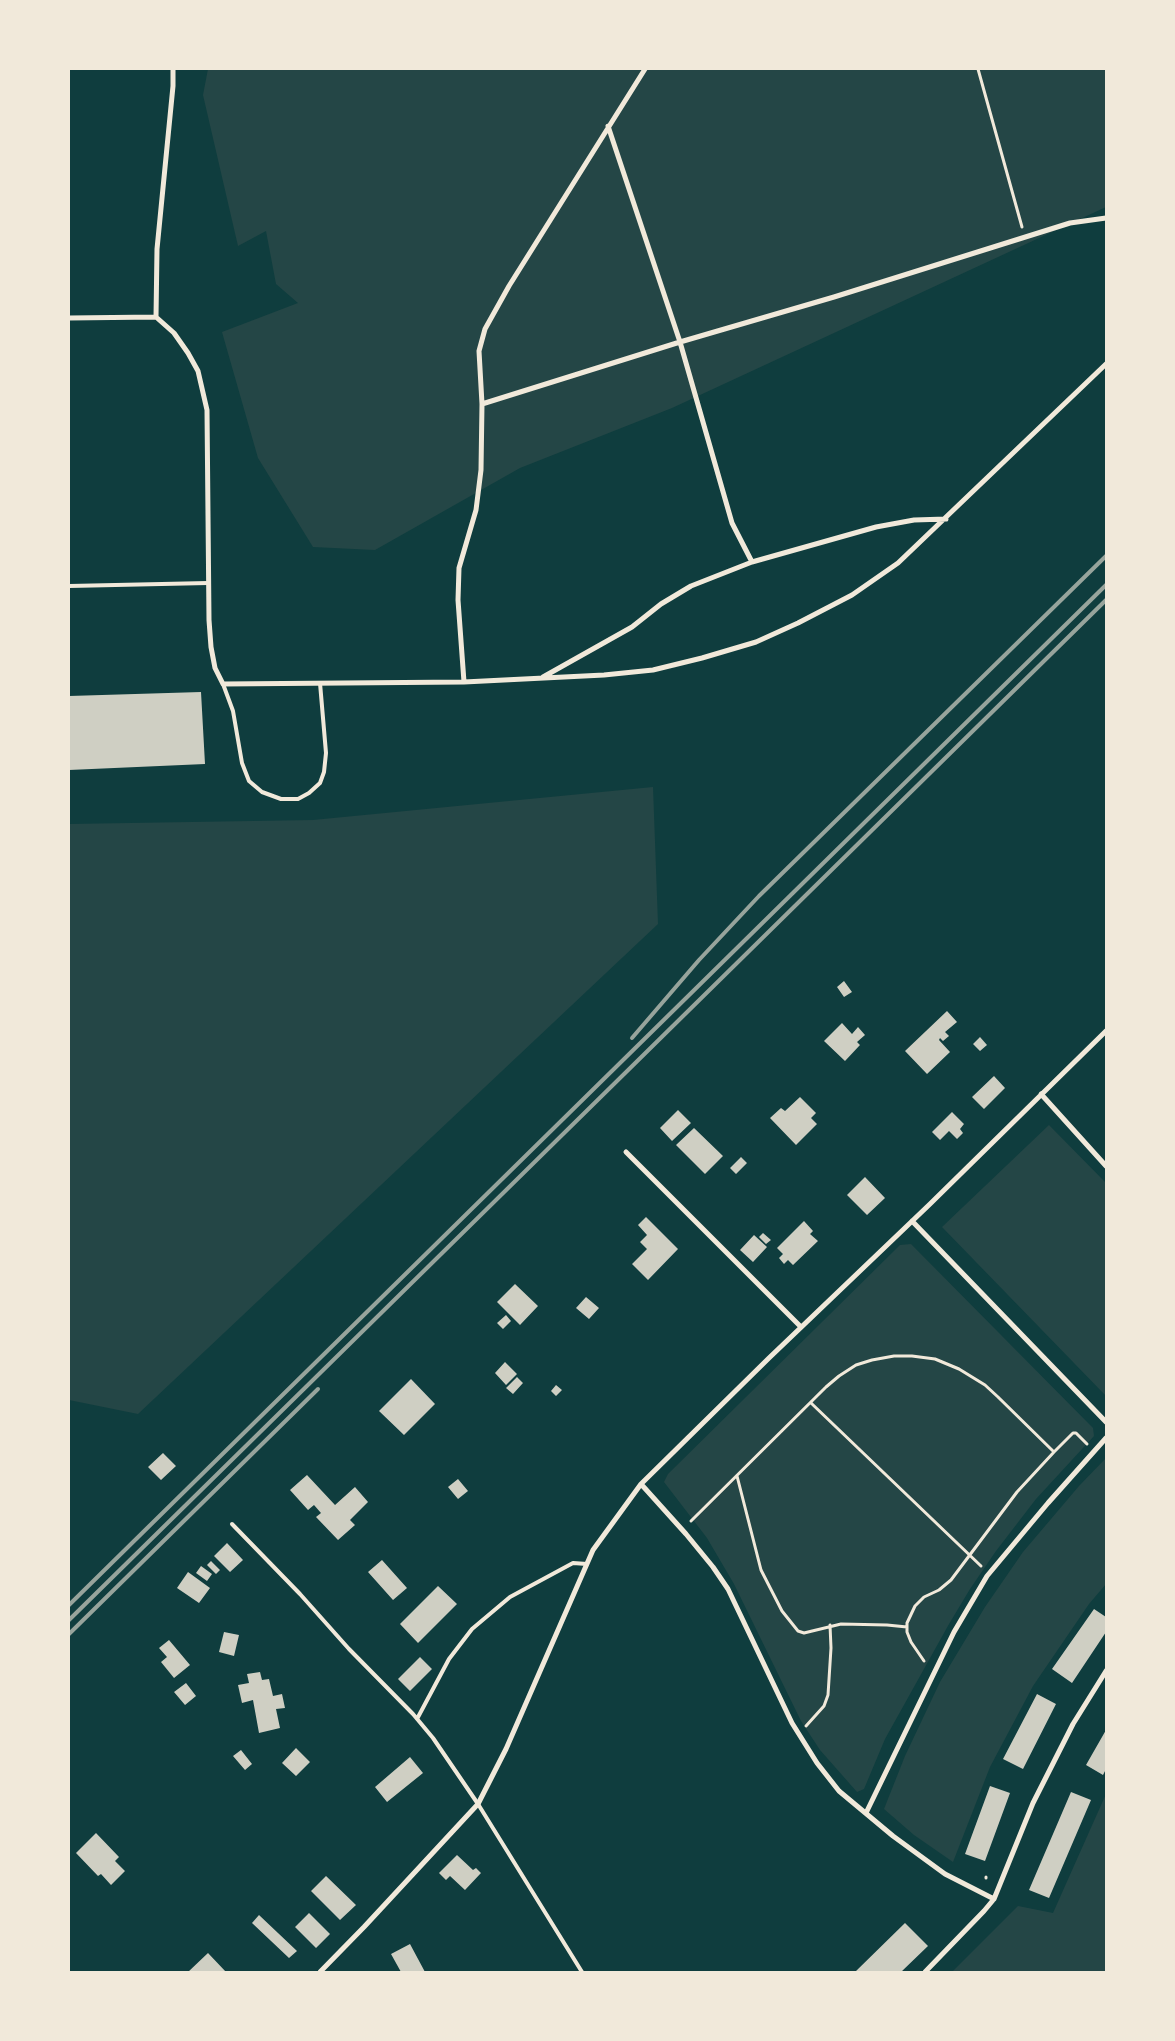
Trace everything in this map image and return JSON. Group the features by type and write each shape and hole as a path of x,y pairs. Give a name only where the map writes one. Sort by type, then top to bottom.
{"street":[{"path":"156,317 157,249 173,86 173,69"},
{"path":"464,682 458,600 459,568 476,510 481,470 482,404 479,351 485,329 509,286 645,69"},
{"path":"608,126 680,342 732,523 752,562"},
{"path":"482,404 680,342 834,298 1070,223 1106,218"},
{"path":"69,318 156,317 174,333 198,371 207,410 208,583 211,647 215,668 223,684 464,682 604,675 653,670 756,642 852,595 898,563 1106,364"},
{"path":"540,678 632,627 661,604 691,586 752,562 876,527 914,520 946,519"},
{"path":"320,1972 478,1804 506,1749 593,1550 641,1484 1106,1031"},
{"path":"1041,1094 1106,1166"},
{"path":"626,1152 801,1327"},
{"path":"912,1221 1106,1422"},
{"path":"866,1813 954,1632 989,1574 1048,1503 1106,1438"},
{"path":"641,1484 713,1567 728,1589 792,1723 817,1763 838,1791 945,1874 994,1899"},
{"path":"925,1972 994,1899 1033,1803 1073,1724 1106,1672"}],"lane":[{"path":"69,586 208,583"},
{"path":"223,684 233,711 242,763 249,781 262,792 281,799 298,799 310,793 320,783 324,772 326,754 320,683"},
{"path":"232,1524 433,1738 478,1804 582,1972"},
{"path":"417,1719 449,1659 472,1629 510,1597 574,1563 587,1564"}],"path":[{"path":"978,69 1025,237"},
{"path":"691,1521 839,1376 856,1365 872,1360 894,1356 912,1356 935,1359 959,1369 985,1385 1054,1452"},
{"path":"811,1402 989,1574"},
{"path":"924,1661 911,1642 907,1627 909,1617 915,1606 924,1597 939,1590 951,1580 1017,1492 1054,1452 1076,1433 1094,1452"},
{"path":"737,1476 756,1557 761,1570 782,1611 798,1631 804,1633 830,1625 877,1624 907,1627"},
{"path":"806,1726 824,1706 828,1695 831,1648 830,1625"}],"shaded area":[{"path":"208,69 1106,69 1106,207 672,408 520,468 375,550 313,547 258,458 222,332 298,303 276,284 266,231 238,246 203,95"},
{"path":"653,787 658,924 138,1414 69,1400 69,824 313,820"},
{"path":"1049,1125 1106,1183 1106,1396 942,1227"},
{"path":"911,1244 1093,1428 1094,1436 1036,1499 996,1551 970,1589 885,1739 864,1789 857,1792 820,1750 801,1721 734,1584 707,1538 664,1482 668,1474 900,1245"},
{"path":"1106,1458 1106,1584 1089,1604 1033,1686 990,1767 953,1862 914,1835 884,1809 905,1756 940,1682 985,1607 1023,1552 1079,1486"},
{"path":"1106,1794 1106,1972 952,1972 1018,1906 1053,1913"}],"building":[{"path":"201,692 205,764 69,770 69,696"},
{"path":"844,981 852,992 844,997 837,987"},
{"path":"947,1011 957,1022 945,1032 949,1036 943,1041 940,1038 939,1040 950,1052 927,1074 905,1051"},
{"path":"842,1023 852,1034 858,1027 865,1035 857,1042 860,1045 845,1061 824,1041"},
{"path":"980,1037 987,1045 980,1051 973,1044"},
{"path":"994,1076 1005,1088 984,1109 972,1097"},
{"path":"800,1097 816,1113 811,1118 817,1124 796,1145 770,1118 781,1108 785,1111"},
{"path":"678,1110 691,1123 672,1141 660,1128"},
{"path":"952,1112 964,1124 960,1129 963,1133 957,1139 949,1131 940,1140 932,1132"},
{"path":"694,1128 723,1156 705,1174 676,1145"},
{"path":"741,1157 747,1163 736,1174 730,1168"},
{"path":"865,1177 885,1198 867,1215 847,1195"},
{"path":"646,1217 678,1249 648,1280 632,1264 647,1249 640,1242 647,1235 638,1225"},
{"path":"804,1221 813,1231 810,1234 818,1241 793,1265 788,1260 784,1264 779,1258 783,1254 777,1248"},
{"path":"763,1233 771,1240 766,1244 759,1237"},
{"path":"754,1235 767,1247 753,1262 740,1250"},
{"path":"515,1284 538,1306 520,1325 497,1302"},
{"path":"586,1297 599,1308 589,1319 576,1308"},
{"path":"506,1315 511,1321 503,1329 497,1323"},
{"path":"505,1362 517,1374 506,1385 495,1373"},
{"path":"517,1377 523,1383 513,1394 506,1388"},
{"path":"411,1379 435,1404 404,1435 379,1411"},
{"path":"556,1385 562,1390 556,1396 551,1391"},
{"path":"163,1453 176,1466 161,1480 148,1467"},
{"path":"307,1475 335,1505 355,1487 368,1502 350,1520 355,1525 338,1540 316,1517 321,1513 314,1505 308,1510 290,1490"},
{"path":"458,1479 468,1491 458,1499 448,1487"},
{"path":"227,1543 243,1560 230,1572 214,1556"},
{"path":"382,1560 407,1588 393,1600 368,1572"},
{"path":"211,1561 220,1570 216,1574 207,1565"},
{"path":"201,1566 212,1574 207,1581 196,1573"},
{"path":"188,1572 210,1588 199,1603 177,1588"},
{"path":"438,1586 457,1604 418,1643 400,1624"},
{"path":"1094,1609 1106,1617 1106,1632 1072,1683 1052,1669"},
{"path":"224,1632 239,1635 234,1656 219,1652"},
{"path":"169,1640 190,1665 174,1678 161,1662 167,1657 159,1648"},
{"path":"420,1657 432,1669 410,1691 398,1679"},
{"path":"260,1672 262,1680 269,1679 273,1696 282,1694 285,1708 276,1709 280,1728 259,1733 253,1700 242,1703 238,1685 249,1683 247,1674"},
{"path":"186,1683 196,1696 185,1705 174,1692"},
{"path":"1037,1694 1056,1704 1023,1769 1003,1759"},
{"path":"1106,1730 1106,1769 1103,1775 1086,1765"},
{"path":"296,1748 310,1762 296,1776 282,1763"},
{"path":"241,1750 252,1764 245,1770 233,1756"},
{"path":"410,1757 423,1773 387,1802 375,1787"},
{"path":"990,1786 1010,1793 985,1861 965,1854"},
{"path":"1071,1792 1091,1800 1049,1898 1029,1890"},
{"path":"96,1833 119,1857 115,1861 125,1871 111,1885 101,1874 98,1876 76,1853"},
{"path":"457,1855 473,1870 476,1868 481,1873 465,1890 450,1876 446,1880 439,1873"},
{"path":"326,1876 356,1905 340,1920 311,1891"},
{"path":"309,1913 330,1934 316,1948 295,1927"},
{"path":"259,1915 297,1951 289,1958 252,1923"},
{"path":"905,1923 928,1946 901,1972 855,1972"},
{"path":"410,1944 425,1972 401,1972 391,1954"},
{"path":"208,1953 226,1972 188,1972"}],"railway":[{"path":"632,1038 699,960 759,896 1106,556"},
{"path":"69,1605 1106,585"},
{"path":"69,1620 1106,600"},
{"path":"69,1634 318,1389"}]}
